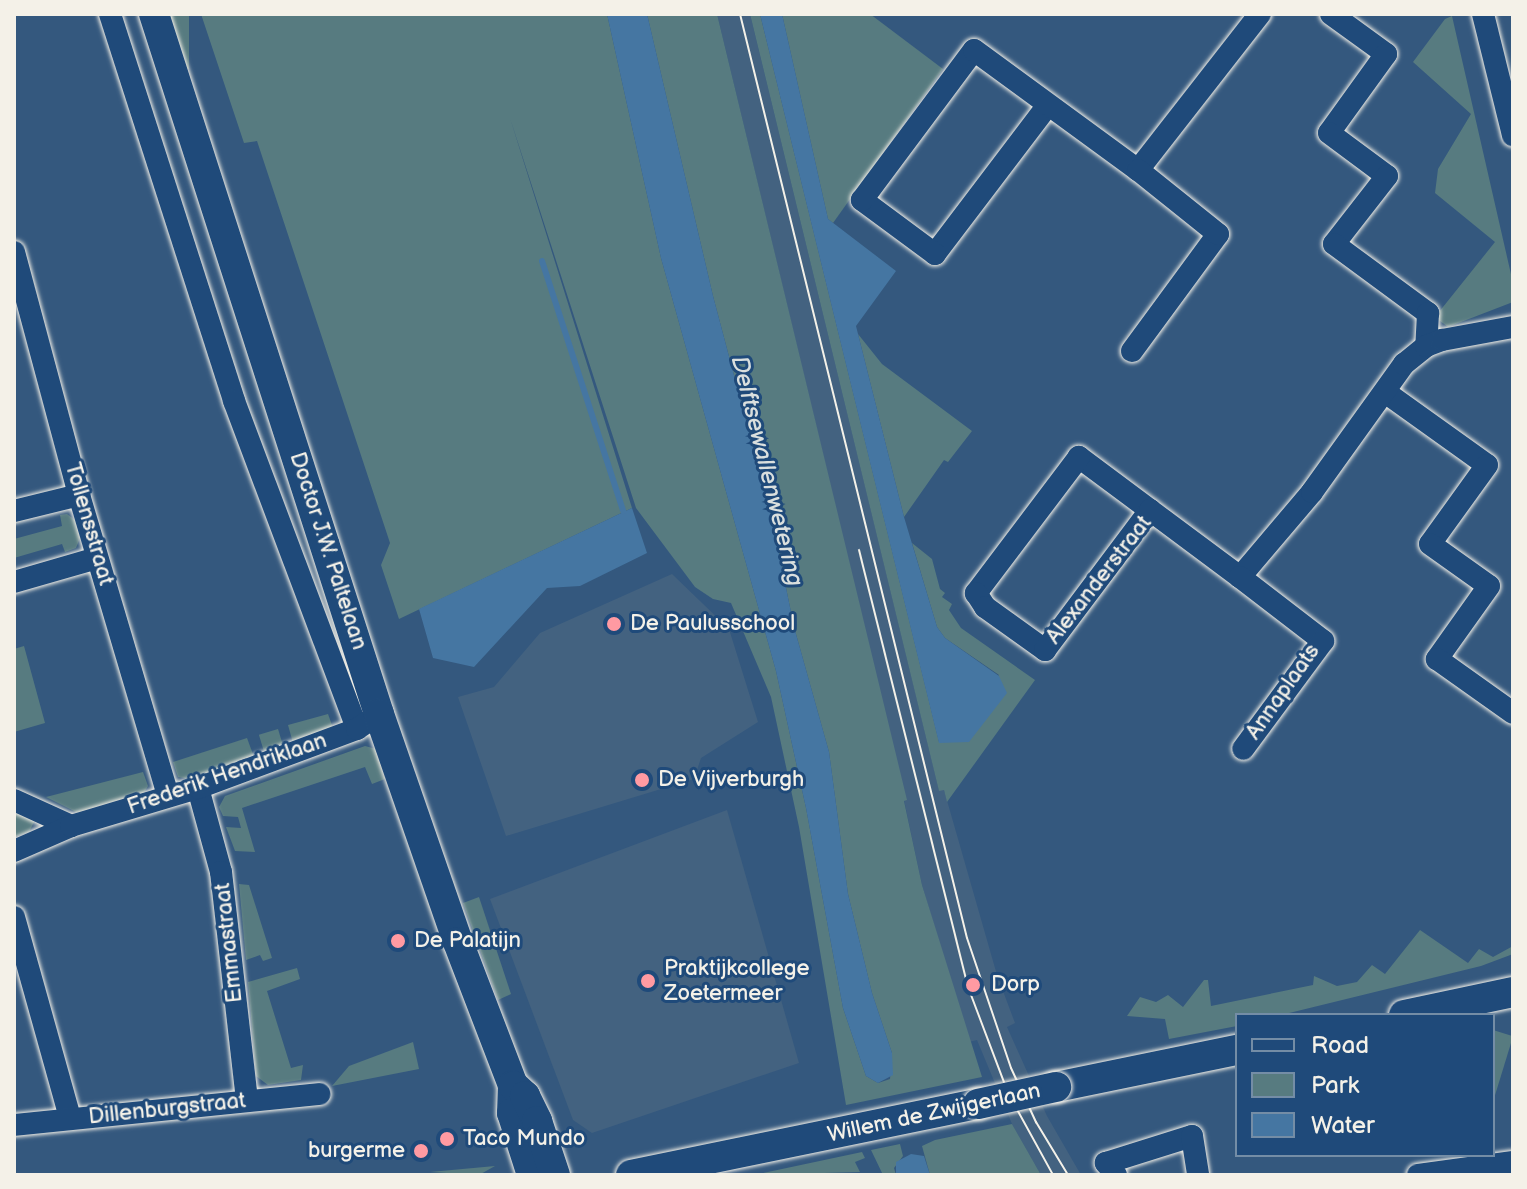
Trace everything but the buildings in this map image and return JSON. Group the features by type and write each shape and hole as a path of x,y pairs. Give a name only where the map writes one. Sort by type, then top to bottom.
{"street":[{"name":"Doctor J.W. Paltelaan","path":"110,14 234,401 458,942 513,1085 512,1113 532,1175"},
{"name":"Doctor J.W. Paltelaan","path":"154,14 368,721"},
{"path":"1138,170 1260,14"},
{"path":"1331,14 1386,54 1329,133 1387,176 1334,244 1428,313 1426,346"},
{"path":"1483,14 1513,135"},
{"path":"1048,105 935,254 862,200 974,50 1138,170 1218,234 1132,351"},
{"name":"Tollensstraat","path":"14,252 19,289 168,795"},
{"path":"1240,577 1312,492 1404,364 1426,346 1467,334 1513,327"},
{"path":"1385,392 1487,465 1430,544 1489,586 1437,659 1513,713"},
{"name":"Alexanderstraat","path":"1150,510 1045,650 985,607 976,593 1079,457 1240,577"},
{"path":"14,511 79,495"},
{"path":"14,582 97,558"},
{"name":"Annaplaats","path":"1240,577 1323,641 1243,749"},
{"name":"Frederik Hendriklaan","path":"14,851 71,826 198,788 368,721"},
{"name":"Emmastraat","path":"198,788 221,872 247,1101"},
{"path":"14,800 71,826"},
{"path":"14,917 70,1118"},
{"path":"1413,1013 1513,992"},
{"name":"Willem de Zwijgerlaan","path":"631,1175 1235,1050"},
{"name":"Doctor J.W. Paltelaan","path":"513,1085 525,1096 531,1108 555,1175"},
{"name":"Dillenburgstraat","path":"14,1125 319,1094"},
{"path":"1116,1175 1106,1163 1192,1136 1198,1175"},
{"path":"1418,1175 1513,1162"}],"shaded area":[{"path":"717,14 750,14 939,790 944,790 997,975 1015,1023 1007,1027 1047,1116 1081,1175 1041,1175 1012,1124 977,1040 969,1042 922,885 906,800"},
{"path":"672,574 729,629 758,722 701,758 694,779 506,836 458,697 494,687 540,633"},
{"name":"Praktijkcollege Zoetermeer","path":"727,810 799,1063 592,1133 573,1120 490,899"}],"green space":[{"path":"170,14 189,14 189,69 170,69"},
{"path":"201,14 607,14 661,258 776,671 806,808 843,1008 866,1076 878,1083 890,1079 892,1053 872,993 848,894 829,752 794,627 772,519 713,296 647,14 717,14 907,800 904,801 922,885 982,1077 846,1105 799,827 771,697 731,603 713,599 695,587 636,508 510,118 632,508 399,619 381,565 390,543 257,141 244,143"},
{"path":"750,14 760,14 939,742 999,675 945,638 937,627 912,543 932,559 940,589 945,593 942,597 952,604 949,610 961,628 1035,680 947,802 944,790 939,791"},
{"path":"782,14 870,14 943,69 833,223 828,219"},
{"path":"1452,16 1513,283 1513,302 1448,327 1435,317 1495,242 1435,193 1438,169 1471,114 1413,62 1445,19"},
{"path":"858,334 882,364 972,431 948,462 944,460 904,517"},
{"path":"67,514 75,520 80,538 76,548 65,552 62,544 14,558 14,539 62,526 60,515"},
{"path":"24,646 45,723 14,732 14,649"},
{"path":"328,714 333,728 293,743 288,725"},
{"path":"278,729 283,745 264,751 259,735"},
{"path":"247,738 254,757 189,779 178,777 173,762"},
{"path":"365,746 376,749 385,779 372,784 365,767 242,808 255,852 235,851 226,827 241,828 238,817 223,816 219,807 225,796"},
{"path":"143,772 148,786 144,793 82,815 46,797"},
{"path":"14,809 32,816 34,822 29,832 14,837"},
{"path":"239,884 249,885 272,958 263,961 260,955 246,960"},
{"path":"479,897 511,994 498,1000 463,903"},
{"path":"1420,930 1468,963 1479,949 1493,957 1513,946 1513,954 1481,966 1289,1013 1235,1013 1235,1026 1169,1039 1165,1019 1127,1016 1140,997 1156,1002 1168,995 1183,1007 1204,980 1208,980 1211,1006 1313,985 1314,976 1337,986 1357,982 1372,965 1385,974"},
{"path":"297,968 300,979 267,991 291,1068 303,1065 301,1080 268,1085 256,1076 248,982"},
{"path":"1495,1031 1513,1036 1495,1095"},
{"path":"413,1042 419,1069 332,1086 349,1066"},
{"path":"1012,1124 1041,1175 930,1175 922,1146 935,1140"},
{"path":"900,1144 903,1156 894,1168 896,1175 883,1175 871,1150"},
{"path":"862,1152 865,1158 855,1162 860,1172 754,1175"},
{"path":"495,1166 479,1175 430,1172"}],"water":[{"path":"607,14 647,14 713,296 772,519 794,627 829,752 848,894 872,993 892,1053 893,1075 878,1083 866,1076 843,1008 806,808 776,671 661,258"},
{"path":"760,14 782,14 828,219 896,271 856,326 904,517 937,627 945,638 999,676 1007,693 969,742 939,743"},
{"path":"632,508 647,553 580,586 547,588 474,667 433,658 419,609"},
{"path":"911,1154 924,1156 930,1175 896,1175 896,1162"}],"waterway":[{"path":"542,261 623,511"}],"tram line":[{"path":"740,14 967,938 1011,1068 1036,1122 1068,1175"},
{"path":"859,550 968,987 1008,1093 1053,1175"}],"place":[{"name":"De Paulusschool","path":"614,624"},
{"name":"De Vijverburgh","path":"642,780"},
{"name":"De Palatijn","path":"398,941"},
{"name":"Praktijkcollege Zoetermeer","path":"648,981"},
{"name":"Dorp","path":"973,985"},
{"name":"Taco Mundo","path":"447,1139"},
{"name":"burgerme","path":"421,1151"}],"water label":[{"name":"Delftsewallenwetering","path":"767,471"}]}
